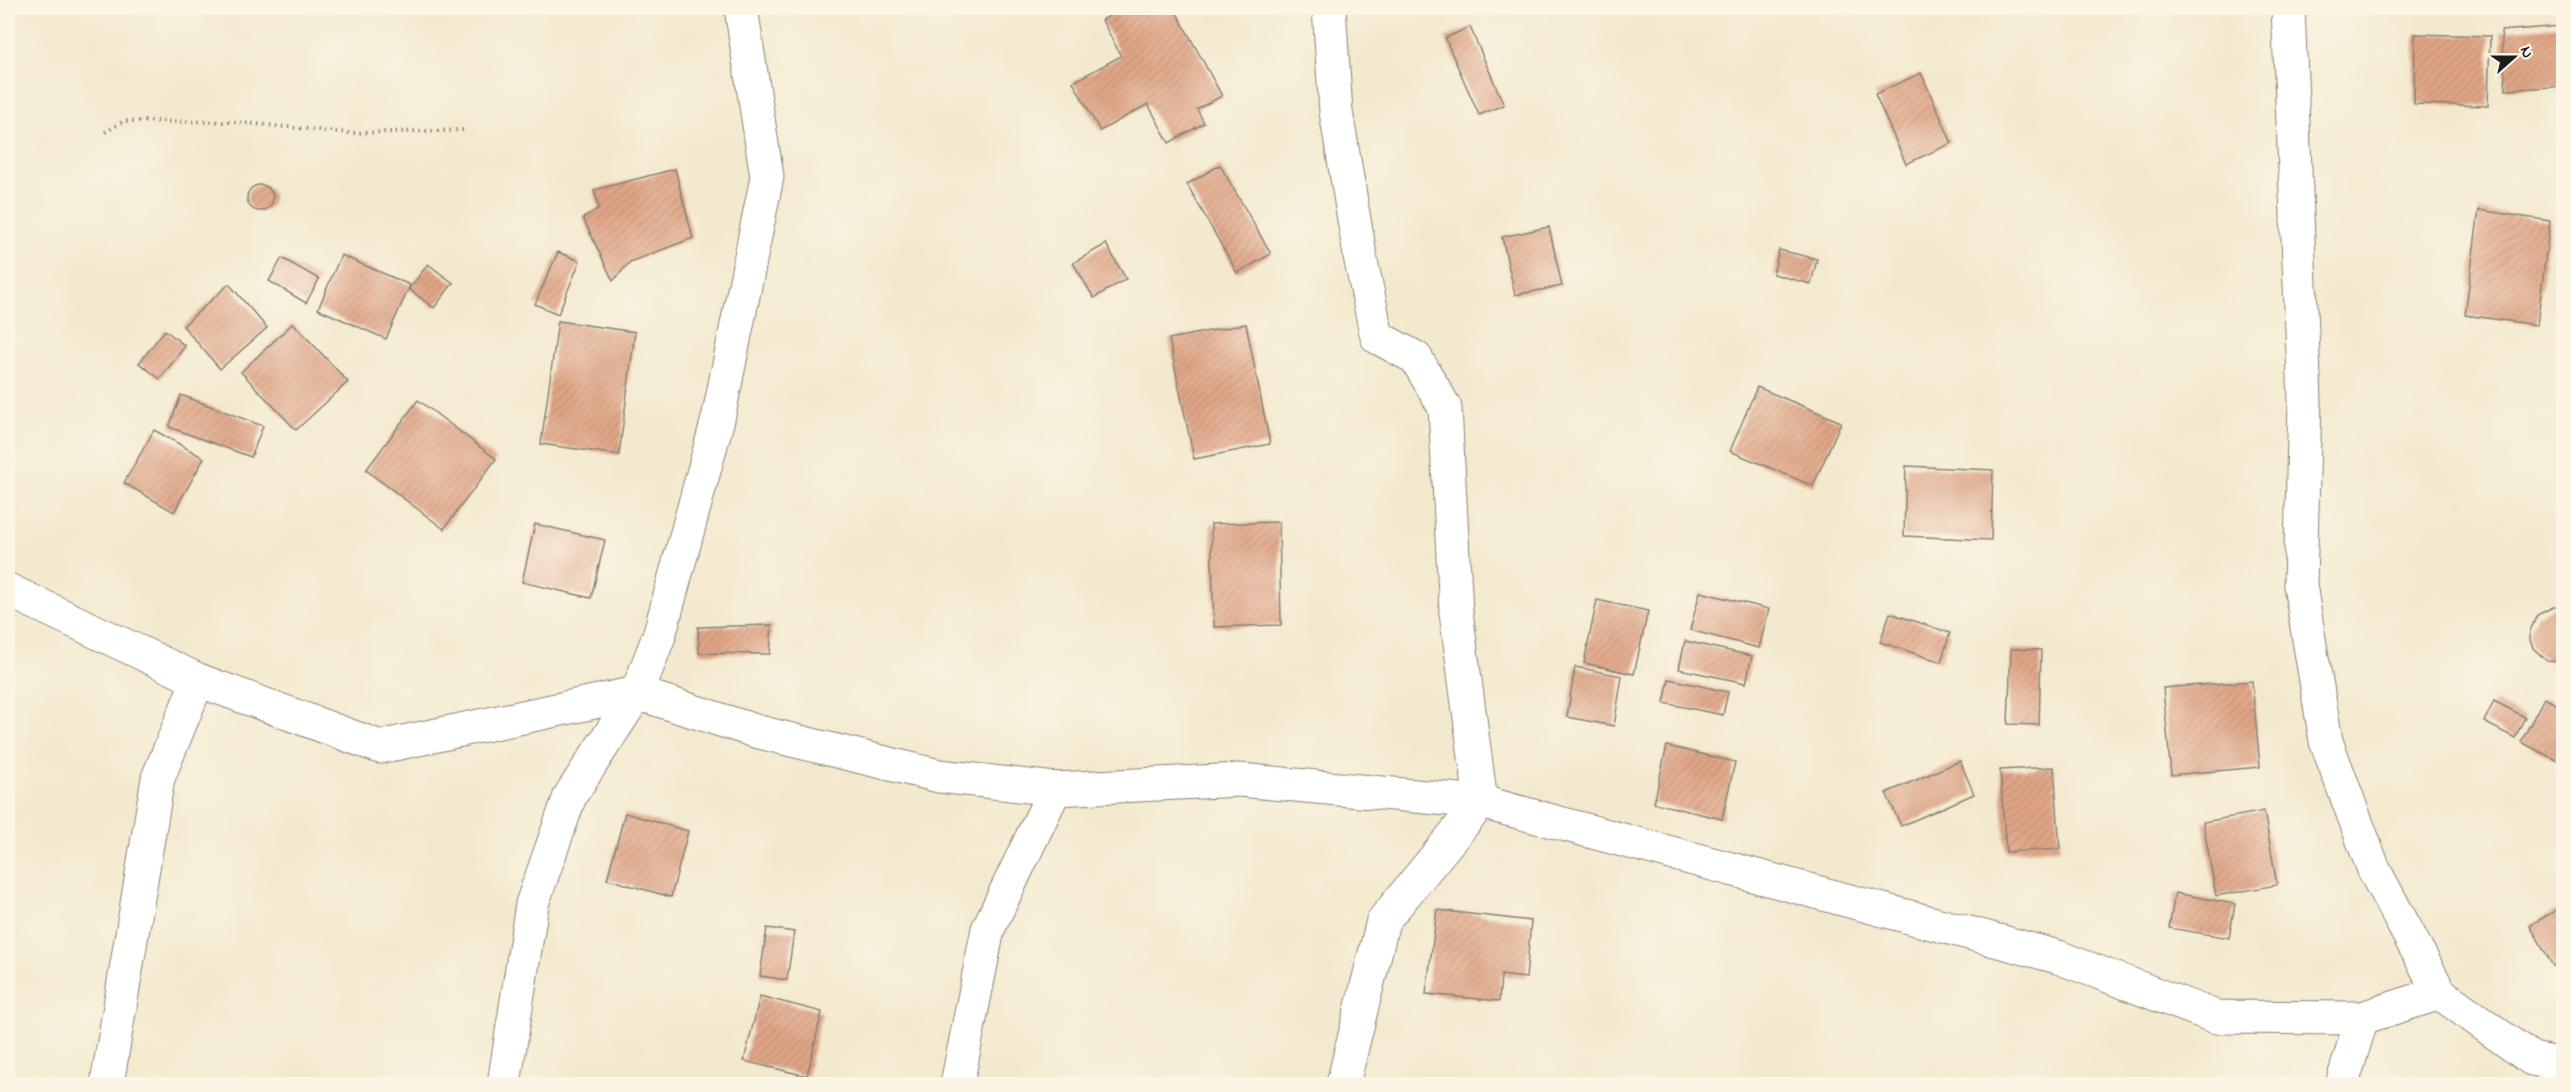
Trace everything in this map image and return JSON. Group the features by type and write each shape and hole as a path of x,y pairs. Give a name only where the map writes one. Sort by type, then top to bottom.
{"street":[{"path":"504,1084 532,904 570,796 637,693 659,636 718,419 766,177 741,8"},
{"path":"1329,8 1336,112 1361,261 1377,337 1416,358 1445,408 1456,612 1481,802 1383,921 1343,1084"},
{"path":"2288,8 2305,400 2300,585 2326,741 2374,870 2440,993 2548,1062 2560,1084"},
{"path":"8,590 198,681 380,747 637,693 755,731 939,776 1056,789 1240,780 1481,802 2058,957 2216,1017 2362,1018 2440,993"},
{"path":"107,1084 158,778 198,681"},
{"path":"957,1084 988,929 1056,789"},
{"path":"2342,1084 2362,1018"}],"path":[{"path":"105,132 124,121 234,122 350,133 466,130"}],"building":[{"path":"1124,8 1141,8 1144,13 1155,8 1174,8 1222,96 1197,109 1204,123 1169,143 1148,104 1100,131 1073,82 1121,56 1102,20"},
{"path":"2560,26 2564,86 2506,90 2501,31"},
{"path":"1470,27 1504,105 1479,115 1445,38"},
{"path":"2415,34 2490,36 2488,106 2414,104"},
{"path":"1921,73 1952,143 1906,164 1875,94"},
{"path":"1220,165 1271,254 1237,273 1187,184"},
{"path":"675,169 693,238 630,262 613,281 583,218 599,208 594,190"},
{"path":"260,185 269,189 273,198 269,207 260,211 251,207 247,198 251,189"},
{"path":"2479,210 2550,221 2537,325 2465,315"},
{"path":"1549,227 1562,286 1515,295 1502,237"},
{"path":"1106,244 1126,279 1094,298 1073,263"},
{"path":"1779,250 1817,259 1811,284 1773,274"},
{"path":"558,252 580,261 558,314 535,304"},
{"path":"341,255 410,285 386,339 318,309"},
{"path":"282,258 319,279 306,303 269,281"},
{"path":"428,264 453,283 434,308 409,289"},
{"path":"229,284 267,328 220,369 183,326"},
{"path":"558,321 635,332 619,455 541,444"},
{"path":"293,323 348,382 296,430 241,372"},
{"path":"1246,324 1270,444 1194,459 1169,339"},
{"path":"165,330 185,346 160,379 139,363"},
{"path":"1757,387 1841,422 1813,486 1730,451"},
{"path":"181,395 263,426 251,457 169,427"},
{"path":"418,400 496,459 444,529 366,470"},
{"path":"154,430 204,458 174,512 124,483"},
{"path":"1906,466 1993,470 1991,540 1904,536"},
{"path":"1279,522 1281,625 1214,627 1211,524"},
{"path":"535,524 605,540 591,598 522,582"},
{"path":"1700,592 1769,609 1759,648 1690,630"},
{"path":"1597,600 1648,611 1634,674 1584,663"},
{"path":"2553,607 2564,607 2564,662 2547,661 2533,648 2530,640 2530,631 2537,615"},
{"path":"1890,613 1950,633 1941,662 1880,642"},
{"path":"772,625 770,654 699,653 698,627"},
{"path":"1685,641 1752,656 1746,683 1679,669"},
{"path":"2011,649 2041,650 2039,725 2008,724"},
{"path":"1575,667 1622,676 1614,726 1567,717"},
{"path":"1669,679 1728,692 1723,715 1664,703"},
{"path":"2252,681 2260,767 2171,775 2163,688"},
{"path":"2544,698 2564,708 2564,764 2521,742"},
{"path":"2494,701 2525,717 2515,738 2484,722"},
{"path":"1667,746 1735,762 1722,819 1654,803"},
{"path":"1960,761 1974,794 1901,826 1886,793"},
{"path":"2054,767 2060,849 2006,852 2000,770"},
{"path":"2264,811 2277,885 2216,896 2203,822"},
{"path":"625,813 688,831 671,897 607,879"},
{"path":"2175,893 2235,904 2229,938 2169,928"},
{"path":"2564,906 2564,960 2553,966 2530,925"},
{"path":"1437,910 1531,921 1526,978 1501,975 1499,1001 1426,994"},
{"path":"767,928 794,932 787,980 760,976"},
{"path":"760,996 822,1012 807,1076 744,1061"}]}
